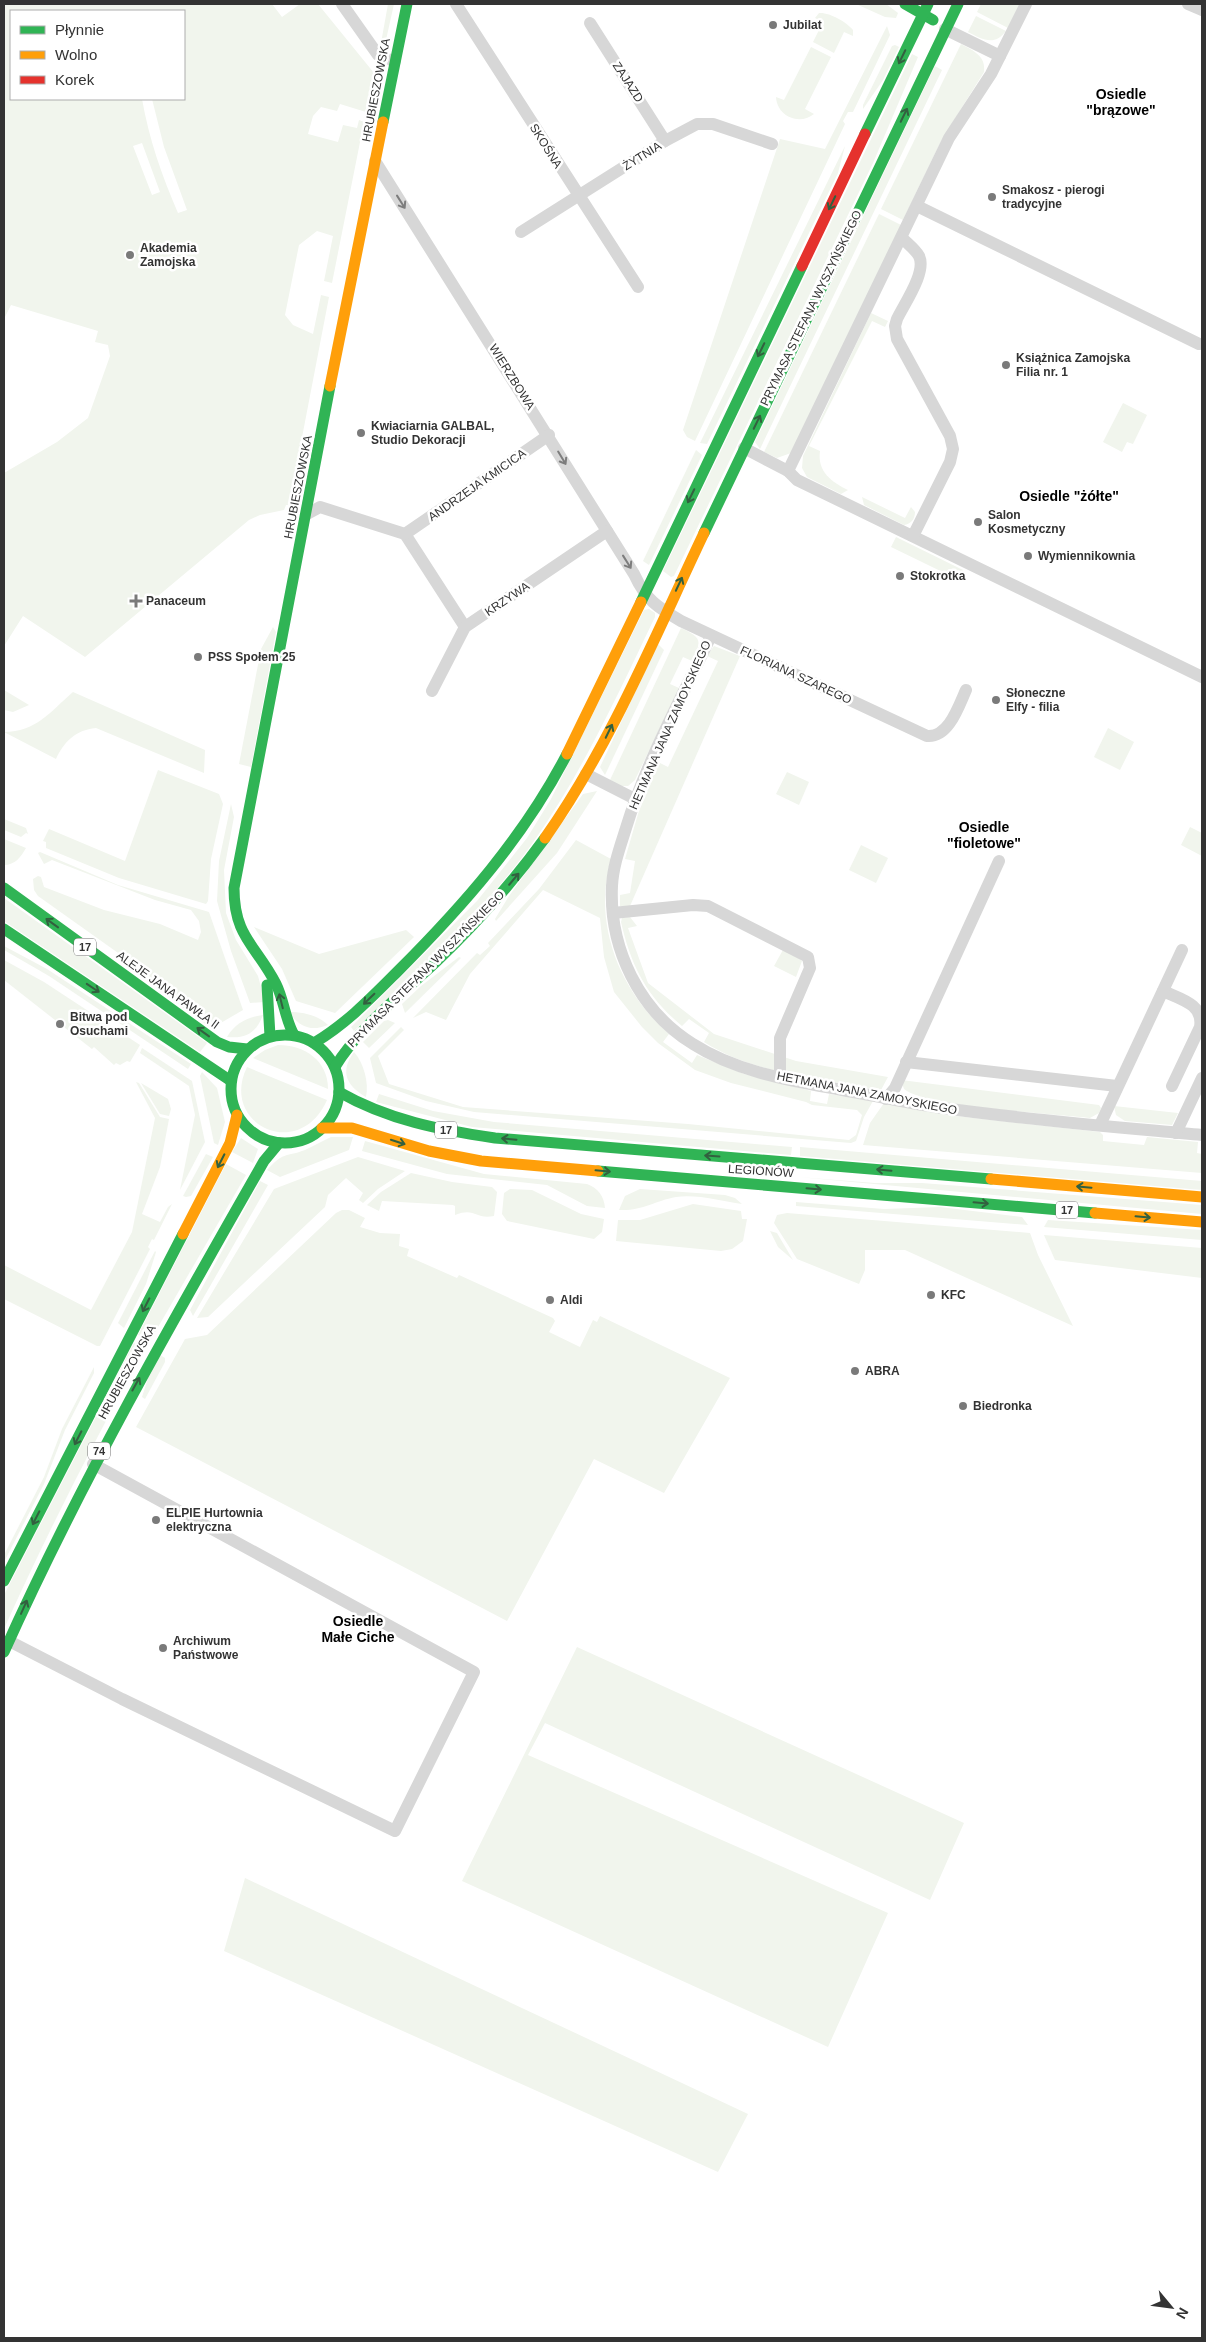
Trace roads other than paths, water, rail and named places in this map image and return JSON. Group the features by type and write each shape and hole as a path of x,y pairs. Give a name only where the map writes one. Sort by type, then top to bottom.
{"main road":[{"name":"HRUBIESZOWSKA","path":"294,1035 285,1018 276,985 238,926 234,904 234,888 407,4"},
{"path":"905,4 926,8 946,30"},
{"name":"PRYMASA STEFANA WYSZYŃSKIEGO","path":"335,1067 351,1043 457,941 502,893 545,839 586,774 605,740 958,4"},
{"name":"PRYMASA STEFANA WYSZYŃSKIEGO","path":"314,1043 339,1028 431,939 474,893 536,810 564,762 926,8"},
{"name":"ALEJE JANA PAWŁA II","path":"4,888 216,1042 229,1047 247,1050"},
{"name":"17","path":"4,929 231,1081 231,1095 237,1115 255,1134 279,1143 292,1143 305,1139 322,1128 336,1108 339,1092 335,1067"},
{"name":"HRUBIESZOWSKA","path":"265,970 270,1010 270,1036"},
{"path":"231,1081 238,1062 247,1050 270,1036 294,1035 314,1043 328,1056 335,1067"},
{"name":"LEGIONÓW","path":"339,1092 366,1107 406,1120 495,1138 1202,1197"},
{"name":"HRUBIESZOWSKA","path":"4,1581 230,1143 237,1115"},
{"name":"LEGIONÓW","path":"322,1128 352,1128 428,1151 488,1161 1202,1222"},
{"name":"HRUBIESZOWSKA","path":"6,1646 93,1464 156,1349 264,1161 279,1143"}],"street":[{"path":"342,4 378,55 395,61"},
{"name":"SKOŚNA","path":"456,4 638,287"},
{"path":"788,471 949,138 987,81 1026,4"},
{"path":"1188,4 1202,10"},
{"name":"ZAJAZD","path":"590,23 665,141"},
{"path":"946,30 1000,56"},
{"name":"ŻYTNIA","path":"522,232 692,125 702,123 713,124 772,144"},
{"name":"WIERZBOWA","path":"375,161 548,435 634,574 644,595"},
{"path":"917,206 1199,344"},
{"path":"902,238 918,255 921,266 919,276 897,319 896,339 950,436 953,449 950,462 913,536"},
{"name":"ANDRZEJA KMICICA","path":"405,534 548,435"},
{"path":"744,448 788,471 797,480 1202,677"},
{"path":"307,514 320,507 405,534 465,628"},
{"name":"KRZYWA","path":"432,691 465,628 607,531"},
{"path":"644,595 666,612"},
{"name":"FLORIANA SZAREGO","path":"666,612 711,636 928,736 940,733 947,726 966,690"},
{"name":"HETMANA JANA ZAMOYSKIEGO","path":"711,636 635,799 614,869 612,883 615,931 626,966 643,996 665,1023 694,1045 714,1056 734,1064 780,1077 886,1099 973,1112 1202,1135"},
{"path":"586,774 635,799"},
{"path":"886,1099 895,1088 999,861"},
{"path":"613,913 693,905 708,906 808,956 810,968 780,1038 780,1077"},
{"path":"1100,1125 1182,950"},
{"path":"1163,991 1193,1005 1198,1009 1201,1020 1200,1027 1172,1086"},
{"path":"906,1062 1118,1086"},
{"path":"1176,1133 1202,1078"},
{"path":"6,1646 122,1699 395,1831 474,1672 93,1464"}],"place":[{"name":"Jubilat","path":"773,25"},
{"name":"Smakosz - pierogi tradycyjne","path":"992,197"},
{"name":"Akademia Zamojska","path":"130,255"},
{"name":"Książnica Zamojska Filia nr. 1","path":"1006,365"},
{"name":"Kwiaciarnia GALBAL, Studio Dekoracji","path":"361,433"},
{"name":"Salon Kosmetyczny","path":"978,522"},
{"name":"Wymiennikownia","path":"1028,556"},
{"name":"Stokrotka","path":"900,576"},
{"name":"Panaceum","path":"136,601"},
{"name":"PSS Społem 25","path":"198,657"},
{"name":"Słoneczne Elfy - filia","path":"996,700"},
{"name":"Bitwa pod Osuchami","path":"60,1024"},
{"name":"KFC","path":"931,1295"},
{"name":"Aldi","path":"550,1300"},
{"name":"ABRA","path":"855,1371"},
{"name":"Biedronka","path":"963,1406"},
{"name":"ELPIE Hurtownia elektryczna","path":"156,1520"},
{"name":"Archiwum Państwowe","path":"163,1648"}],"district":[{"name":"Osiedle \"brązowe\"","path":"1121,102"},
{"name":"Osiedle \"żółte\"","path":"1069,496"},
{"name":"Osiedle \"fioletowe\"","path":"984,836"},
{"name":"Osiedle Małe Ciche","path":"358,1629"}]}
